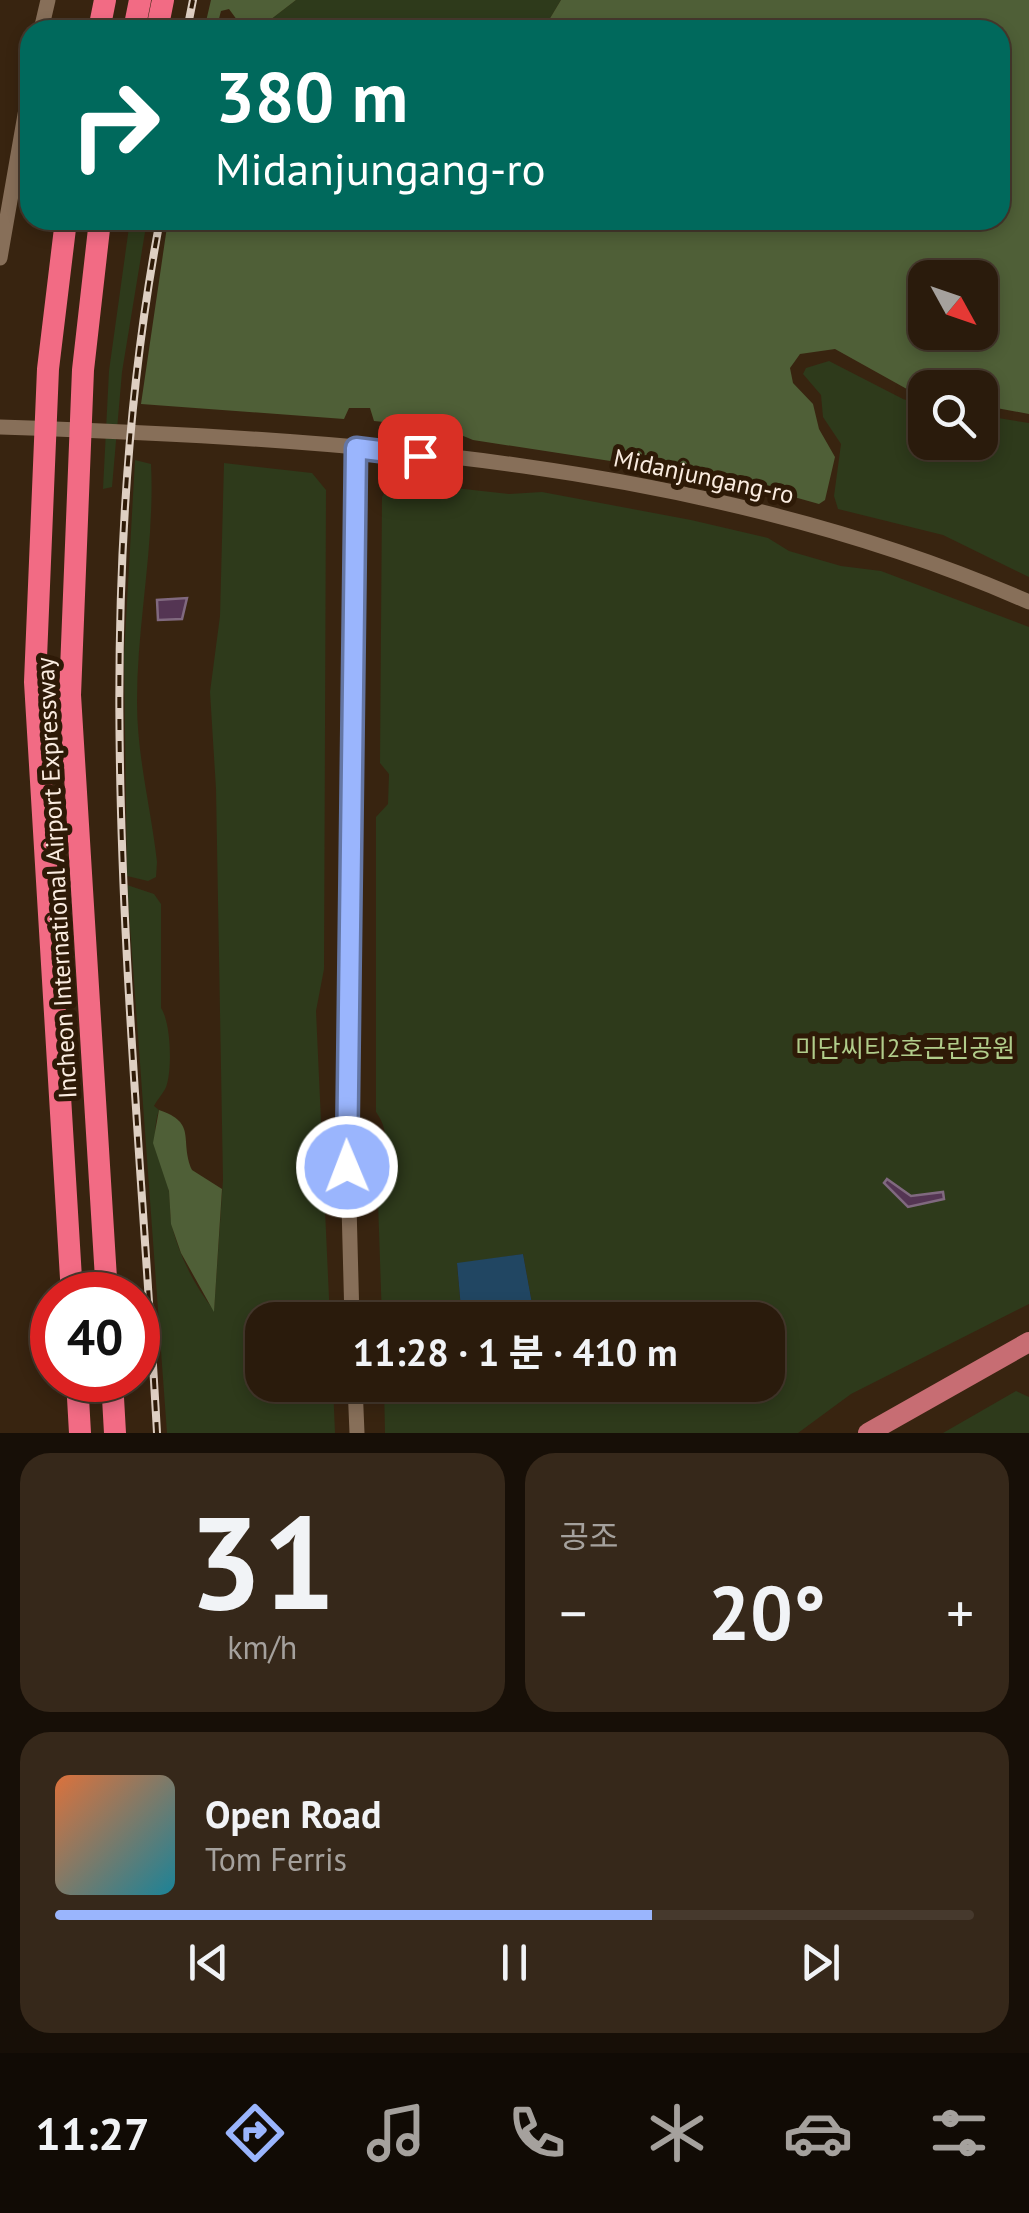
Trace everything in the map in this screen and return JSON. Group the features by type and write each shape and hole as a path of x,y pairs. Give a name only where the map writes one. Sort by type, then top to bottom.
{"highway":[{"name":"Incheon International Airport Expressway","path":"65,230 48,369 40,486 35,682 71,1272"},
{"name":"Incheon International Airport Expressway","path":"99,230 84,370 70,695 106,1272"},
{"path":"78,1402 80,1433"},
{"path":"113,1402 115,1433"}],"main road":[{"path":"868,1433 1029,1342"}],"street":[{"path":"0,258 20,143"},
{"name":"Midanjungang-ro","path":"0,427 170,433 356,448 622,482 717,501 918,559 1029,602"},
{"path":"352,1302 346,1090 356,448"},
{"path":"356,1402 357,1433"}],"green space":[{"path":"211,0 296,0 270,20 237,20 229,9 221,11 219,20 206,20"},
{"path":"296,0 561,0 549,20 270,20"},
{"path":"561,0 1029,0 1029,414 998,408 998,370 908,370 908,390 835,349 800,354 790,368 793,383 813,404 819,429 835,457 825,500 819,504 734,480 473,440 444,428 374,421 370,408 349,408 344,419 141,404 167,230 1010,230 1010,20 549,20"},
{"path":"129,230 145,230 122,372 112,487 103,489 109,371"},
{"path":"829,361 908,401 908,460 998,460 998,418 1029,423 1029,577 943,535 838,509 834,496 841,444 823,417 821,395 803,374 806,368"},
{"path":"135,460 151,464 152,494 137,702 157,862 156,877 148,881 127,876 124,656"},
{"path":"224,463 312,473 326,490 324,969 316,1011 329,1302 245,1302 245,1402 334,1402 335,1433 167,1433 160,1272 155,1272 127,885 154,894 161,904 161,1008 169,1034 170,1056 167,1084 154,1106 159,1110 156,1140 175,1237 194,1281 214,1310 223,1180 216,789 210,692 220,616"},
{"name":"미단씨티2호근린공원","path":"401,482 509,494 542,492 691,520 768,538 789,551 841,566 881,571 1029,627 1029,1304 851,1394 798,1433 385,1433 384,1402 785,1402 785,1302 532,1302 523,1254 457,1264 460,1302 381,1302 377,1172 385,1142 384,1127 376,1112 376,817 388,804 389,774 380,763 382,497 389,485"},
{"path":"159,1110 183,1127 192,1170 222,1189 214,1312 181,1253 171,1224 169,1191 153,1143"},
{"path":"1016,1391 1029,1397 1029,1433 943,1433"}],"water":[{"path":"523,1254 532,1302 460,1302 457,1263"}],"building":[{"path":"187,598 182,619 158,620 157,600"},
{"path":"887,1179 911,1196 943,1192 944,1199 908,1207 884,1183"}],"railway":[{"path":"189,20 193,0"},
{"path":"157,1433 128,978 119,674 124,522 137,371 158,230"}],"route":[{"path":"347,1167 348,814 356,448 420,456"}]}
